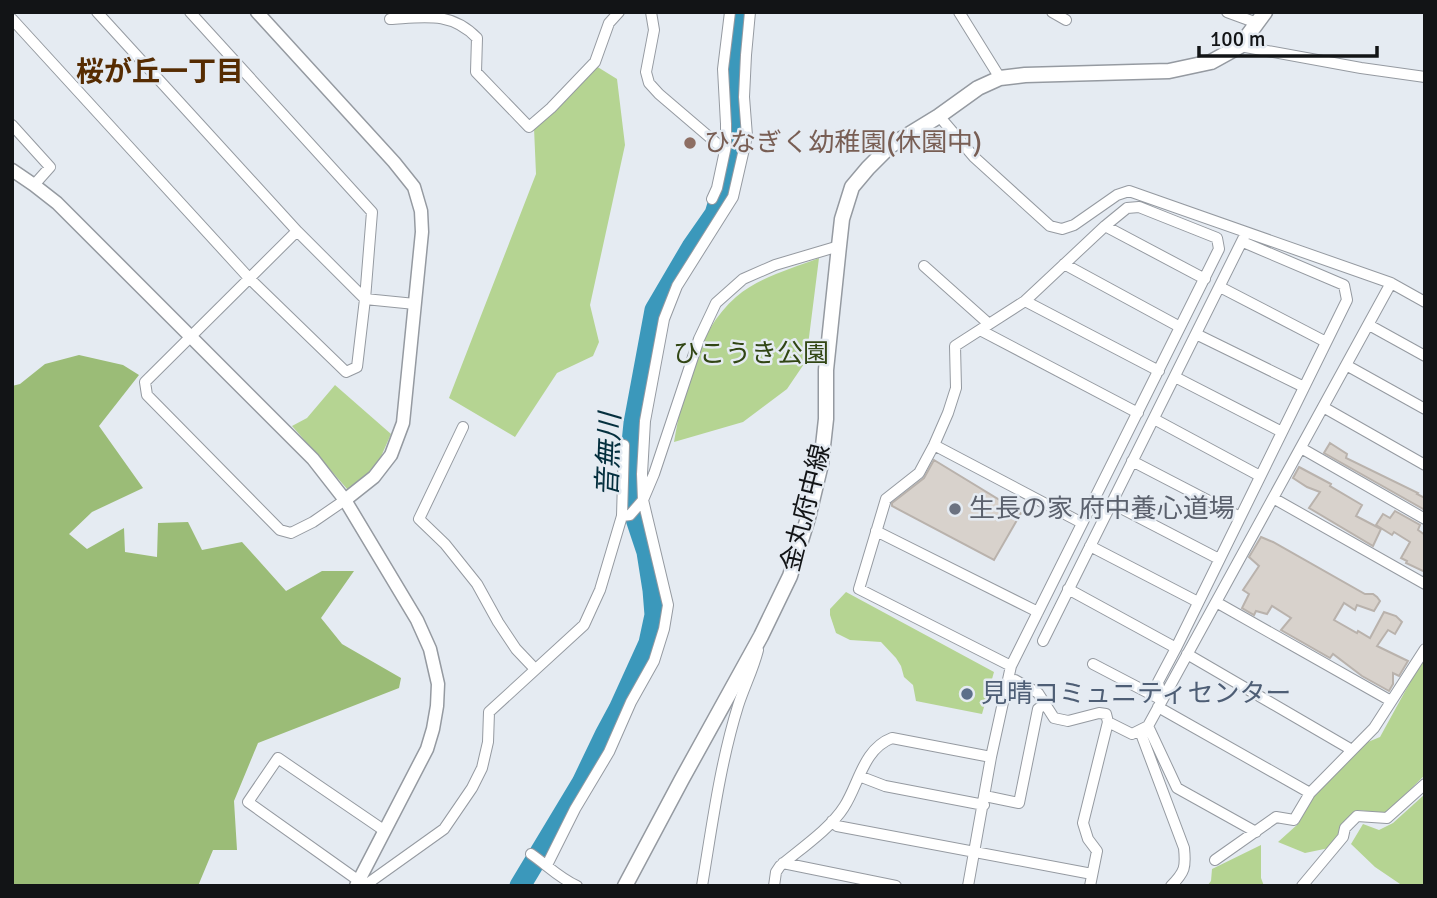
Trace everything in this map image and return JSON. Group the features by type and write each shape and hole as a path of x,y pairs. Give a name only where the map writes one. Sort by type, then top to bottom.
{"main road":[{"name":"金丸府中線","path":"625,886 761,636 790,576 821,464 826,419 826,370 842,219 852,187 890,146 978,88 1000,78 1169,71 1211,62 1240,46 1261,18"}],"street":[{"path":"97,12 297,231 365,299 415,304"},
{"path":"12,19 249,278 346,372 357,367 372,212 190,12"},
{"path":"257,12 394,162 414,187 421,211 422,232 403,423 391,454 374,477 345,500 291,533 280,530 147,395 145,382 297,231"},
{"path":"390,19 440,14 470,30 477,38 476,72 529,127 595,62 609,23 619,12"},
{"path":"651,12 654,30 646,72 649,83 721,147 726,146"},
{"path":"712,199 726,146 723,69 730,12"},
{"path":"547,865 575,809 609,752 631,702 654,661 664,629 668,605 643,500 645,421 664,319 677,286 733,197 747,136 744,97 750,12"},
{"path":"959,12 1000,78"},
{"path":"1052,12 1066,20"},
{"path":"1227,12 1261,18"},
{"path":"1240,46 1425,77"},
{"path":"939,116 974,157 1050,226 1062,229 1074,225 1117,194 1129,191 1161,201 1244,237 1344,285 1347,300 1158,682 1160,704"},
{"path":"12,125 50,167 34,185"},
{"path":"12,170 57,203 313,459 345,500 417,620 430,649 438,684 433,729 427,749 357,884"},
{"path":"1157,213 1161,201"},
{"path":"968,886 991,757 1011,666 1219,249 1217,238 1139,206 1127,208 1105,226 1025,300 955,346 956,388 948,413 919,473 886,499 859,589 1011,666"},
{"path":"1105,226 1205,279"},
{"path":"1244,237 1391,283 1425,302"},
{"path":"1043,641 1244,237"},
{"path":"626,515 643,500 699,339 716,303 743,279 775,265 839,246"},
{"path":"1064,264 1180,327"},
{"path":"924,266 989,324"},
{"path":"1108,722 1132,734 1144,729 1188,654 1391,283"},
{"path":"1220,287 1326,342"},
{"path":"1025,300 1159,371"},
{"path":"1368,325 1425,356"},
{"path":"979,330 1138,413"},
{"path":"1196,334 1304,387"},
{"path":"1346,365 1425,409"},
{"path":"1175,377 1282,432"},
{"path":"1323,407 1425,465"},
{"path":"1154,419 1260,476"},
{"path":"463,427 419,519 445,544 477,584 516,649 536,669"},
{"path":"385,831 278,758 248,802 357,884 367,884 444,829 482,768 488,742 489,712 584,625 600,590 626,515 624,445"},
{"path":"934,445 1082,523"},
{"path":"1301,448 1425,519"},
{"path":"1132,461 1240,517"},
{"path":"1273,498 1425,584"},
{"path":"1111,503 1219,559"},
{"path":"876,531 1038,612"},
{"path":"1090,546 1198,602"},
{"path":"1068,589 1176,648"},
{"path":"1216,602 1391,701"},
{"path":"702,886 724,758 738,704 754,666 761,636"},
{"path":"1214,860 1276,817 1294,820 1310,793 1374,728 1425,649"},
{"path":"1188,654 1352,750"},
{"path":"1093,664 1310,793"},
{"path":"1006,684 1015,680 1038,693 1054,718 1068,721 1099,713 1106,714 1108,722 1083,823 1088,839 1097,851 1090,886"},
{"path":"859,776 885,786 984,801 1019,803 1038,709 1045,704"},
{"path":"1144,729 1177,788 1256,832"},
{"path":"1144,729 1184,848 1186,862 1182,874 1171,886"},
{"path":"774,886 776,872 783,863 844,808 867,758 882,742 892,738 991,757"},
{"path":"1302,886 1357,816 1387,818 1425,784"},
{"path":"832,821 836,826 1092,874"},
{"path":"531,854 562,880 577,886"},
{"path":"783,863 896,886"}],"green space":[{"path":"596,66 617,79 625,145 590,305 599,342 593,356 557,373 515,437 449,398 536,174 534,128"},
{"name":"ひこうき公園","path":"819,258 806,361 787,389 743,422 674,442 693,364 701,345 722,311 755,284"},
{"path":"79,355 123,365 139,375 99,426 143,488 92,512 69,534 87,549 124,528 125,552 157,557 158,523 188,522 202,550 242,542 286,591 322,571 354,571 321,618 342,644 401,678 399,688 258,743 234,801 237,850 213,850 198,886 12,886 12,386 20,384 45,364"},
{"path":"335,385 391,434 376,468 348,490 292,426 307,418"},
{"path":"846,592 994,672 982,714 916,701 913,685 904,677 896,658 881,642 850,640 836,633 830,609"},
{"path":"1425,655 1425,775 1386,813 1357,810 1344,824 1341,834 1329,848 1305,853 1278,842 1298,824 1315,794 1363,744 1380,737"},
{"path":"1425,794 1425,886 1403,886 1375,867 1351,844 1363,824 1379,830 1393,823"},
{"path":"1261,845 1261,878 1264,886 1207,886 1211,881 1212,869"}],"building":[{"path":"1330,443 1347,454 1346,458 1418,493 1425,498 1425,510 1324,453"},
{"name":"生長の家 府中養心道場","path":"934,460 1021,513 994,560 892,506 892,503 924,478"},
{"path":"1299,467 1362,505 1356,516 1381,529 1373,546 1309,508 1320,492 1293,478"},
{"path":"1395,511 1420,525 1418,530 1425,535 1425,572 1401,558 1410,542 1376,525 1383,514 1390,518"},
{"path":"1261,537 1365,594 1373,594 1380,601 1374,611 1357,605 1355,610 1344,603 1334,620 1370,638 1384,612 1396,616 1402,622 1395,634 1388,630 1377,646 1408,661 1399,676 1393,673 1393,684 1389,691 1362,676 1333,654 1330,658 1281,630 1291,618 1272,606 1267,614 1256,611 1254,615 1242,608 1249,594 1243,590 1259,566 1249,557"}],"waterway":[{"name":"音無川","path":"520,886 582,783 649,643 655,615 647,552 636,519 632,475 634,423 655,310 715,214 732,158 736,119 730,76 737,12"}],"place":[{"name":"ひなぎく幼稚園(休園中)","path":"690,143"},
{"name":"生長の家 府中養心道場","path":"955,509"},
{"name":"見晴コミュニティセンター","path":"967,694"}],"district":[{"name":"桜が丘一丁目","path":"160,72"}]}
